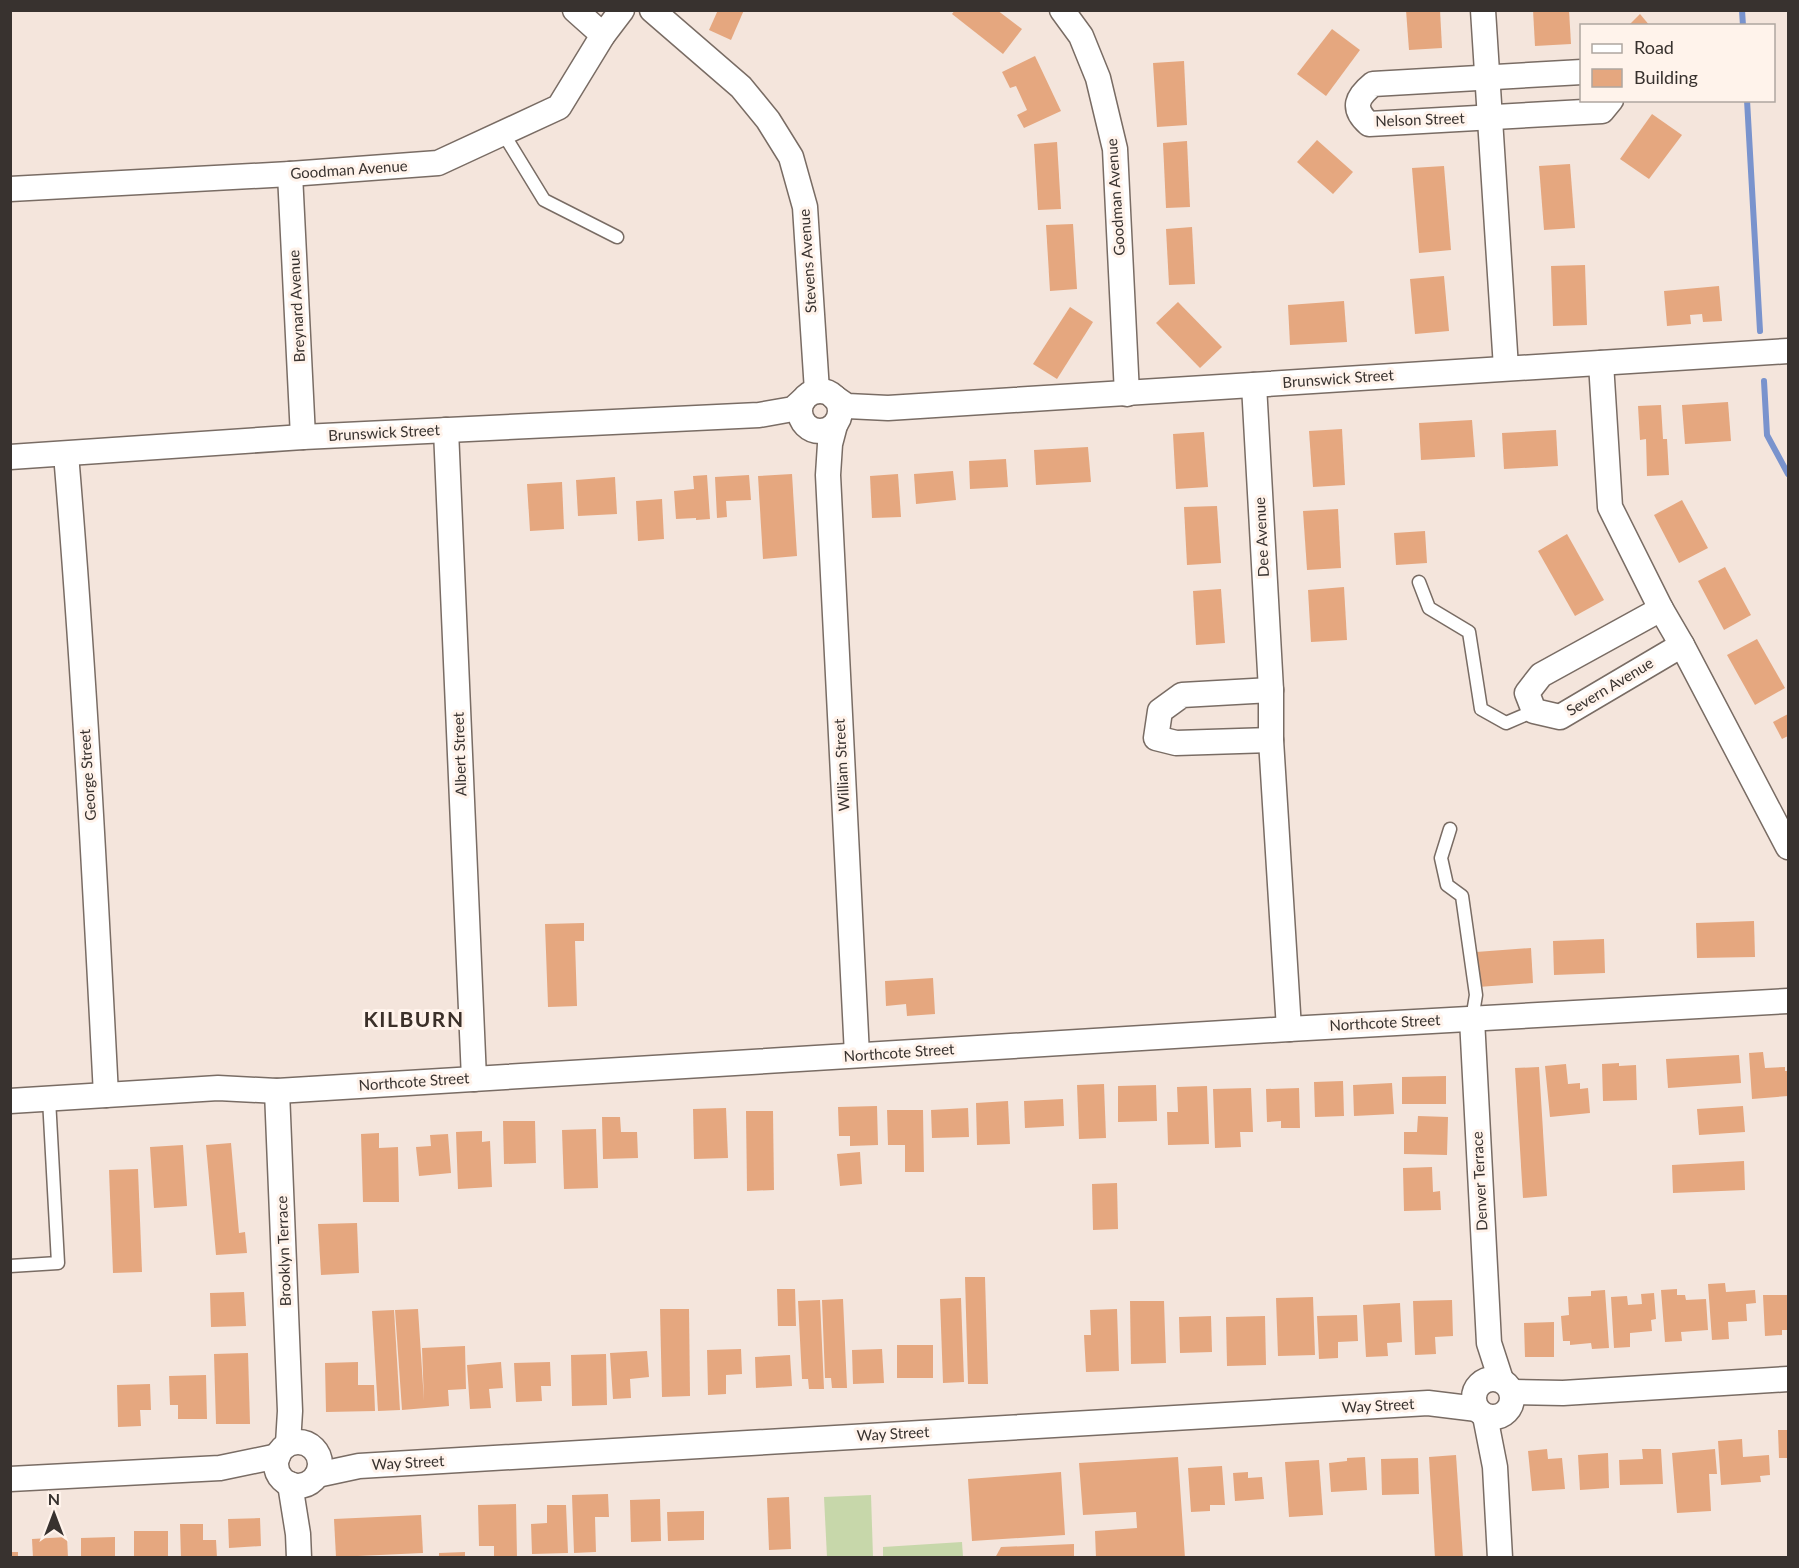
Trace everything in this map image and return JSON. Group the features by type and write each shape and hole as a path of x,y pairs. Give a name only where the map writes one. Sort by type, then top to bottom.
{"street":[{"path":"575,10 603,35"},
{"name":"Goodman Avenue","path":"10,189 438,164 559,107 603,35 622,10"},
{"name":"Stevens Avenue","path":"652,10 741,87 768,120 791,157 806,207 812,407"},
{"name":"Goodman Avenue","path":"1062,10 1081,36 1098,78 1115,149 1127,394"},
{"path":"1483,10 1506,368"},
{"name":"Nelson Street","path":"1580,72 1373,84 1361,94 1358,105 1361,117 1369,124 1602,111 1609,102"},
{"name":"Breynard Avenue","path":"290,174 303,437"},
{"name":"Brunswick Street","path":"10,457 303,437 759,415 812,407 888,408 1127,394 1788,351"},
{"path":"1602,363 1610,507 1661,609 1788,848"},
{"name":"Dee Avenue","path":"1254,385 1271,690 1271,740 1289,1029"},
{"name":"William Street","path":"828,475 816,453 812,407 840,409 830,444 828,475 857,1055"},
{"name":"Brunswick Street","path":"836,423 888,408"},
{"name":"Albert Street","path":"446,430 474,1079"},
{"name":"George Street","path":"66,454 77,587 106,1095"},
{"path":"1533,711 1527,693 1541,675 1661,609"},
{"name":"Severn Avenue","path":"1533,711 1560,717 1682,645"},
{"path":"1271,690 1182,695 1160,711 1156,738 1176,743 1271,740"},
{"name":"Northcote Street","path":"10,1101 218,1088 277,1091 1788,1001"},
{"name":"Denver Terrace","path":"1472,1019 1500,1557"},
{"name":"Brooklyn Terrace","path":"277,1091 290,1411 297,1465 299,1546"},
{"name":"Way Street","path":"10,1479 297,1465 359,1466 1428,1403 1788,1379"}],"lane":[{"path":"503,133 544,200 617,237"},
{"path":"1419,582 1429,608 1469,632 1481,709 1506,723 1533,711"},
{"path":"1450,829 1441,858 1447,885 1462,896 1476,995 1472,1019"},
{"path":"10,1266 58,1263 49,1099"}],"green space":[{"path":"871,1495 873,1557 827,1557 824,1497"},
{"path":"962,1542 963,1557 883,1557 883,1547"}],"building":[{"path":"718,10 744,10 731,40 709,30"},
{"path":"955,10 997,10 1022,29 1003,54 952,14"},
{"path":"1406,10 1440,10 1442,48 1409,50"},
{"path":"1533,10 1569,10 1571,44 1535,46"},
{"path":"1640,14 1648,24 1630,24"},
{"path":"1332,29 1360,50 1326,96 1297,74"},
{"path":"1035,56 1061,111 1024,128 1017,115 1027,110 1016,86 1010,88 1002,72"},
{"path":"1184,61 1187,125 1157,127 1153,63"},
{"path":"1652,114 1682,135 1649,179 1620,159"},
{"path":"1317,140 1353,172 1333,194 1297,162"},
{"path":"1187,141 1190,207 1166,208 1163,143"},
{"path":"1057,142 1061,209 1038,210 1034,144"},
{"path":"1570,164 1575,228 1544,230 1539,166"},
{"path":"1444,166 1451,250 1419,253 1412,168"},
{"path":"1073,224 1077,289 1050,291 1046,225"},
{"path":"1192,227 1195,284 1169,285 1166,229"},
{"path":"1585,265 1587,325 1553,326 1551,266"},
{"path":"1444,276 1449,331 1415,334 1410,279"},
{"path":"1719,286 1722,321 1703,322 1702,314 1690,315 1691,324 1667,326 1664,291"},
{"path":"1344,301 1347,342 1290,345 1288,305"},
{"path":"1178,302 1222,347 1200,368 1156,323"},
{"path":"1070,307 1093,322 1057,379 1033,364"},
{"path":"1728,402 1731,441 1685,444 1682,405"},
{"path":"1661,405 1663,439 1667,439 1669,475 1647,476 1646,439 1640,440 1638,406"},
{"path":"1472,420 1475,457 1421,460 1419,423"},
{"path":"1342,429 1345,485 1313,487 1309,431"},
{"path":"1556,430 1558,466 1504,469 1502,433"},
{"path":"1204,432 1208,487 1176,489 1173,434"},
{"path":"1088,447 1091,482 1036,485 1034,450"},
{"path":"1006,459 1008,487 970,489 969,461"},
{"path":"953,471 956,500 916,504 914,474"},
{"path":"792,474 797,556 763,559 758,476"},
{"path":"898,474 901,517 872,518 870,476"},
{"path":"707,475 710,519 676,519 674,491 694,489 693,476"},
{"path":"749,475 751,500 726,501 727,517 717,518 715,477"},
{"path":"615,477 617,514 578,516 576,480"},
{"path":"562,482 564,529 530,531 527,484"},
{"path":"662,499 664,539 638,541 636,501"},
{"path":"1682,500 1708,548 1679,563 1654,515"},
{"path":"1217,506 1221,563 1187,565 1184,507"},
{"path":"1338,509 1341,568 1307,570 1303,511"},
{"path":"1425,531 1427,563 1396,565 1394,533"},
{"path":"1567,534 1604,600 1575,616 1538,551"},
{"path":"1725,567 1751,615 1724,630 1698,581"},
{"path":"1344,587 1347,640 1311,642 1308,590"},
{"path":"1221,589 1225,643 1196,645 1193,591"},
{"path":"1757,639 1785,688 1755,705 1727,655"},
{"path":"1788,714 1788,736 1782,739 1773,722"},
{"path":"1754,921 1755,957 1697,958 1696,923"},
{"path":"584,923 584,941 575,941 577,1006 548,1007 545,924"},
{"path":"1604,939 1605,973 1554,975 1553,941"},
{"path":"1531,948 1533,983 1478,987 1476,952"},
{"path":"933,978 935,1014 907,1016 906,1004 886,1006 885,981"},
{"path":"1763,1052 1765,1068 1785,1067 1785,1071 1788,1071 1788,1096 1752,1099 1749,1053"},
{"path":"1739,1055 1741,1083 1668,1088 1666,1059"},
{"path":"1619,1063 1619,1066 1636,1065 1637,1100 1603,1101 1602,1064"},
{"path":"1566,1064 1568,1084 1580,1083 1580,1089 1588,1088 1590,1113 1550,1117 1545,1066"},
{"path":"1539,1067 1547,1196 1523,1198 1515,1068"},
{"path":"1446,1076 1446,1104 1402,1104 1402,1077"},
{"path":"1343,1081 1344,1116 1315,1117 1314,1082"},
{"path":"1392,1083 1394,1114 1354,1116 1353,1085"},
{"path":"1104,1084 1106,1138 1079,1139 1077,1085"},
{"path":"1156,1085 1157,1121 1118,1122 1118,1086"},
{"path":"1207,1086 1209,1144 1168,1145 1167,1112 1178,1112 1177,1087"},
{"path":"1251,1088 1253,1132 1240,1132 1241,1147 1215,1148 1213,1089"},
{"path":"1299,1088 1300,1128 1281,1128 1281,1121 1267,1122 1266,1089"},
{"path":"1063,1099 1064,1126 1025,1128 1024,1101"},
{"path":"1008,1101 1010,1144 977,1145 976,1103"},
{"path":"877,1106 878,1145 850,1146 850,1136 839,1136 838,1107"},
{"path":"1743,1106 1745,1132 1699,1135 1697,1109"},
{"path":"726,1108 728,1158 694,1159 693,1109"},
{"path":"968,1108 969,1137 932,1138 931,1110"},
{"path":"887,1110 923,1110 924,1172 905,1172 905,1145 888,1145"},
{"path":"746,1111 773,1111 774,1190 747,1191"},
{"path":"1418,1116 1448,1117 1447,1155 1404,1154 1404,1132 1417,1132"},
{"path":"602,1117 620,1117 621,1132 637,1132 638,1158 603,1159"},
{"path":"503,1121 535,1121 536,1163 504,1164"},
{"path":"596,1129 598,1188 564,1189 562,1130"},
{"path":"482,1131 482,1142 490,1141 492,1187 458,1189 456,1132"},
{"path":"379,1133 379,1148 398,1147 399,1202 363,1202 361,1134"},
{"path":"448,1134 451,1173 419,1176 416,1147 431,1146 430,1135"},
{"path":"231,1143 239,1233 245,1232 247,1253 216,1255 206,1145"},
{"path":"183,1145 187,1206 154,1208 150,1147"},
{"path":"860,1152 862,1184 840,1186 837,1154"},
{"path":"1744,1161 1745,1190 1673,1193 1672,1165"},
{"path":"1432,1167 1433,1192 1440,1191 1441,1210 1404,1211 1403,1168"},
{"path":"138,1169 142,1272 113,1273 109,1170"},
{"path":"1117,1183 1118,1229 1093,1230 1092,1184"},
{"path":"357,1223 359,1273 321,1275 318,1224"},
{"path":"965,1277 985,1277 988,1384 968,1384"},
{"path":"1725,1283 1726,1292 1755,1290 1756,1303 1746,1304 1747,1321 1728,1322 1729,1339 1712,1340 1708,1284"},
{"path":"777,1289 795,1289 796,1326 778,1326"},
{"path":"1677,1289 1677,1295 1685,1295 1686,1300 1706,1299 1708,1330 1681,1332 1682,1341 1665,1342 1661,1290"},
{"path":"1605,1290 1609,1348 1592,1349 1591,1343 1570,1345 1570,1341 1563,1341 1561,1316 1569,1315 1568,1297 1591,1296 1591,1291"},
{"path":"244,1292 246,1326 211,1327 210,1293"},
{"path":"1654,1293 1656,1319 1651,1320 1652,1331 1630,1333 1630,1347 1614,1348 1611,1297 1627,1296 1628,1305 1642,1304 1641,1294"},
{"path":"1763,1295 1788,1295 1788,1330 1782,1330 1782,1335 1765,1336"},
{"path":"1313,1297 1315,1355 1278,1356 1276,1298"},
{"path":"961,1298 964,1382 943,1383 940,1299"},
{"path":"843,1299 847,1388 832,1388 831,1378 825,1378 822,1300"},
{"path":"820,1300 824,1389 809,1389 808,1379 802,1379 798,1301"},
{"path":"1452,1300 1453,1336 1435,1337 1436,1354 1415,1355 1413,1301"},
{"path":"1130,1301 1164,1301 1166,1363 1131,1364"},
{"path":"1400,1303 1402,1342 1387,1343 1388,1356 1366,1357 1363,1305"},
{"path":"418,1309 424,1401 422,1348 465,1346 466,1389 448,1390 449,1406 402,1410 395,1310"},
{"path":"660,1309 689,1309 690,1396 662,1397"},
{"path":"1117,1309 1119,1371 1086,1372 1084,1335 1091,1335 1090,1310"},
{"path":"394,1310 400,1410 378,1411 372,1311"},
{"path":"1357,1315 1358,1341 1338,1342 1338,1358 1319,1359 1317,1316"},
{"path":"1211,1316 1212,1352 1180,1353 1179,1317"},
{"path":"1265,1316 1266,1365 1227,1366 1226,1317"},
{"path":"1554,1322 1554,1357 1525,1357 1524,1323"},
{"path":"897,1345 933,1345 933,1378 897,1378"},
{"path":"741,1349 742,1374 726,1375 726,1394 708,1395 707,1350"},
{"path":"882,1349 884,1383 853,1384 852,1350"},
{"path":"647,1351 649,1377 630,1379 631,1398 613,1399 610,1353"},
{"path":"248,1353 250,1424 216,1424 214,1354"},
{"path":"606,1354 607,1405 572,1406 571,1355"},
{"path":"790,1355 792,1386 756,1388 755,1357"},
{"path":"358,1362 358,1385 374,1385 375,1411 326,1412 325,1363"},
{"path":"501,1362 503,1388 489,1389 491,1408 470,1409 467,1365"},
{"path":"550,1362 551,1386 541,1386 542,1401 516,1402 514,1363"},
{"path":"206,1375 207,1419 178,1419 178,1405 170,1405 169,1376"},
{"path":"150,1384 151,1410 140,1410 141,1426 118,1427 117,1385"},
{"path":"1778,1430 1788,1430 1788,1458 1779,1458"},
{"path":"1742,1439 1743,1457 1769,1455 1770,1475 1760,1476 1761,1482 1721,1485 1718,1441"},
{"path":"1547,1449 1548,1459 1562,1458 1565,1489 1532,1491 1528,1451"},
{"path":"1642,1449 1661,1449 1663,1484 1620,1485 1619,1460 1643,1459"},
{"path":"1715,1449 1717,1474 1709,1474 1711,1511 1677,1513 1672,1453"},
{"path":"1608,1453 1609,1488 1580,1490 1578,1455"},
{"path":"1456,1455 1463,1558 1435,1558 1429,1457"},
{"path":"1178,1457 1185,1558 1096,1558 1095,1531 1137,1528 1136,1512 1083,1515 1079,1463"},
{"path":"1365,1457 1367,1490 1331,1492 1329,1463 1347,1461 1347,1458"},
{"path":"1418,1458 1419,1494 1382,1495 1381,1459"},
{"path":"1319,1460 1323,1515 1289,1517 1285,1462"},
{"path":"1222,1466 1225,1505 1210,1505 1210,1511 1191,1512 1188,1468"},
{"path":"1061,1472 1065,1535 972,1541 968,1479"},
{"path":"1248,1472 1248,1478 1262,1477 1264,1499 1235,1501 1233,1473"},
{"path":"608,1494 609,1517 595,1517 596,1552 574,1553 572,1495"},
{"path":"789,1497 791,1549 769,1550 767,1498"},
{"path":"660,1499 661,1541 631,1542 630,1500"},
{"path":"516,1504 517,1558 494,1558 494,1546 479,1546 478,1505"},
{"path":"547,1505 566,1505 568,1553 532,1554 531,1524 547,1523"},
{"path":"704,1511 704,1540 668,1541 667,1512"},
{"path":"421,1515 423,1553 336,1557 334,1519"},
{"path":"260,1518 261,1546 229,1548 228,1519"},
{"path":"180,1524 203,1524 203,1540 216,1540 217,1558 181,1558"},
{"path":"134,1531 168,1531 168,1558 134,1558"},
{"path":"67,1537 68,1558 33,1558 32,1539"},
{"path":"115,1537 115,1558 81,1558 81,1538"},
{"path":"1074,1544 1074,1558 995,1558 1001,1547"},
{"path":"10,1552 18,1552 18,1558 10,1558"},
{"path":"465,1552 465,1558 439,1558 439,1553"}],"waterway":[{"path":"1742,10 1743,24"},
{"path":"1747,102 1760,331"},
{"path":"1764,381 1767,435 1788,474"}],"district":[{"name":"KILBURN","path":"414,1020"}]}
